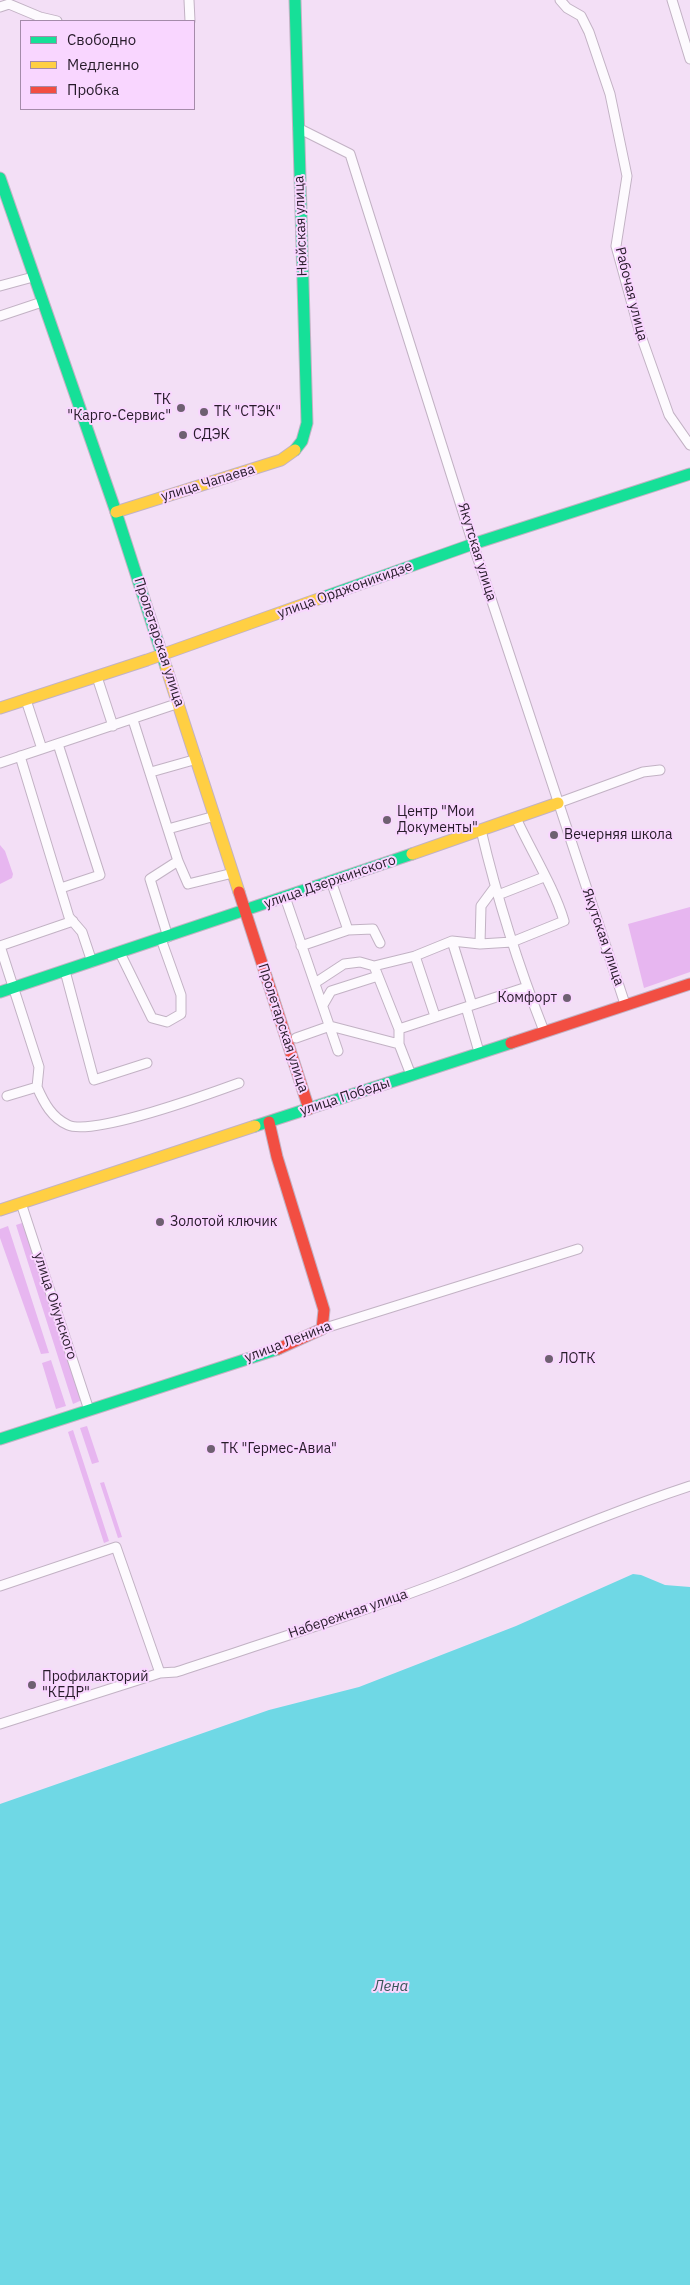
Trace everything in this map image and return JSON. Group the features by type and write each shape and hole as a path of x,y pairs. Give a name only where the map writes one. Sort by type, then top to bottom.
{"main road":[{"name":"Нюйская улица","path":"295,0 307,423 304,437 297,449"},
{"name":"Пролетарская улица","path":"0,178 2,192 116,512 309,1109"},
{"name":"улица Чапаева","path":"116,512 282,460 297,449"},
{"name":"улица Орджоникидзе","path":"0,708 97,677 473,544 690,474"},
{"name":"улица Дзержинского","path":"0,992 246,911 558,803"},
{"name":"улица Победы","path":"0,1210 690,984"},
{"path":"269,1122 276,1158 323,1301 324,1316 322,1329"},
{"name":"улица Ленина","path":"0,1439 283,1346 322,1329"}],"street":[{"path":"189,0 190,20"},
{"name":"Рабочая улица","path":"560,0 567,8 581,16 589,32 610,94 627,176 616,246 640,333 669,415 690,445"},
{"path":"672,0 690,59"},
{"path":"6,3 40,17 53,20"},
{"name":"Якутская улица","path":"298,128 350,154 473,544 625,1004"},
{"path":"0,286 33,277"},
{"path":"0,316 42,302"},
{"path":"97,677 113,726"},
{"path":"26,700 42,749"},
{"path":"0,763 133,720 142,714 179,704"},
{"path":"133,720 178,861 188,884 233,872"},
{"path":"58,744 100,874 61,888"},
{"path":"20,756 69,917 82,932 92,962"},
{"path":"151,772 197,759"},
{"name":"улица Дзержинского","path":"558,803 643,772 660,770"},
{"path":"168,829 215,816"},
{"path":"315,983 344,964 360,962 374,966 415,956 452,941 480,944 512,942 564,921 556,895 544,878 516,818"},
{"path":"481,830 496,891 527,988 544,1031"},
{"path":"120,953 152,1018 167,1022 180,1014 181,995 164,938 150,879 178,861"},
{"path":"480,944 481,906 496,891 544,878"},
{"path":"332,881 348,930"},
{"path":"285,897 338,1051"},
{"path":"73,921 0,946 39,1067 37,1087 45,1105 57,1118 69,1126 86,1128 151,1112 239,1083"},
{"path":"301,946 348,930 373,929 380,943"},
{"path":"452,941 479,1052"},
{"path":"415,956 435,1016"},
{"path":"374,966 399,1029 399,1044 411,1075"},
{"path":"65,971 94,1080 148,1063"},
{"path":"323,1005 331,991 378,976"},
{"path":"399,1029 527,988"},
{"path":"296,1038 330,1026 399,1044"},
{"path":"7,1096 37,1087"},
{"name":"улица Ойунского","path":"21,1203 89,1410"},
{"name":"улица Ленина","path":"322,1329 578,1249"},
{"name":"Набережная улица","path":"0,1724 160,1673 176,1672 330,1621 456,1576 599,1519 690,1486"},
{"path":"0,1586 116,1547 160,1673"}],"shaded area":[{"path":"0,845 5,851 13,874 12,878 0,884"},
{"path":"690,907 690,972 644,988 628,924"},
{"path":"25,1222 82,1400 73,1404 16,1225"},
{"path":"8,1226 49,1353 41,1354 0,1238 0,1229"},
{"path":"51,1360 66,1406 56,1409 42,1363"},
{"path":"87,1426 99,1462 92,1464 80,1428"},
{"path":"73,1430 109,1541 104,1543 68,1432"},
{"path":"104,1482 122,1537 118,1538 100,1483"}],"water":[{"name":"Лена","path":"633,1574 641,1575 665,1585 690,1587 690,2285 0,2285 0,1804 269,1710 359,1687 516,1626"}],"traffic: fast":[{"path":"295,0 307,423 302,441 295,450"},
{"path":"0,178 116,512 166,667"},
{"path":"321,598 473,544 690,474"},
{"path":"0,992 412,854"},
{"path":"255,1126 511,1043"},
{"path":"0,1439 278,1349"}],"traffic: slow":[{"path":"116,512 281,460 295,450"},
{"path":"0,708 147,660 321,598"},
{"path":"166,667 239,892"},
{"path":"412,854 558,803"},
{"path":"0,1210 255,1126"}],"traffic: jam":[{"path":"239,892 309,1109"},
{"path":"511,1043 690,984"},
{"path":"269,1122 277,1157 324,1310 322,1329 278,1349"}],"place":[{"name":"ТК \"Карго-Сервис\"","path":"181,408"},
{"name":"ТК \"СТЭК\"","path":"204,412"},
{"name":"СДЭК","path":"183,435"},
{"name":"Центр \"Мои Документы\"","path":"387,820"},
{"name":"Вечерняя школа","path":"554,835"},
{"name":"Комфорт","path":"567,998"},
{"name":"Золотой ключик","path":"160,1222"},
{"name":"ЛОТК","path":"549,1359"},
{"name":"ТК \"Гермес-Авиа\"","path":"211,1449"},
{"name":"Профилакторий \"КЕДР\"","path":"32,1685"}]}
